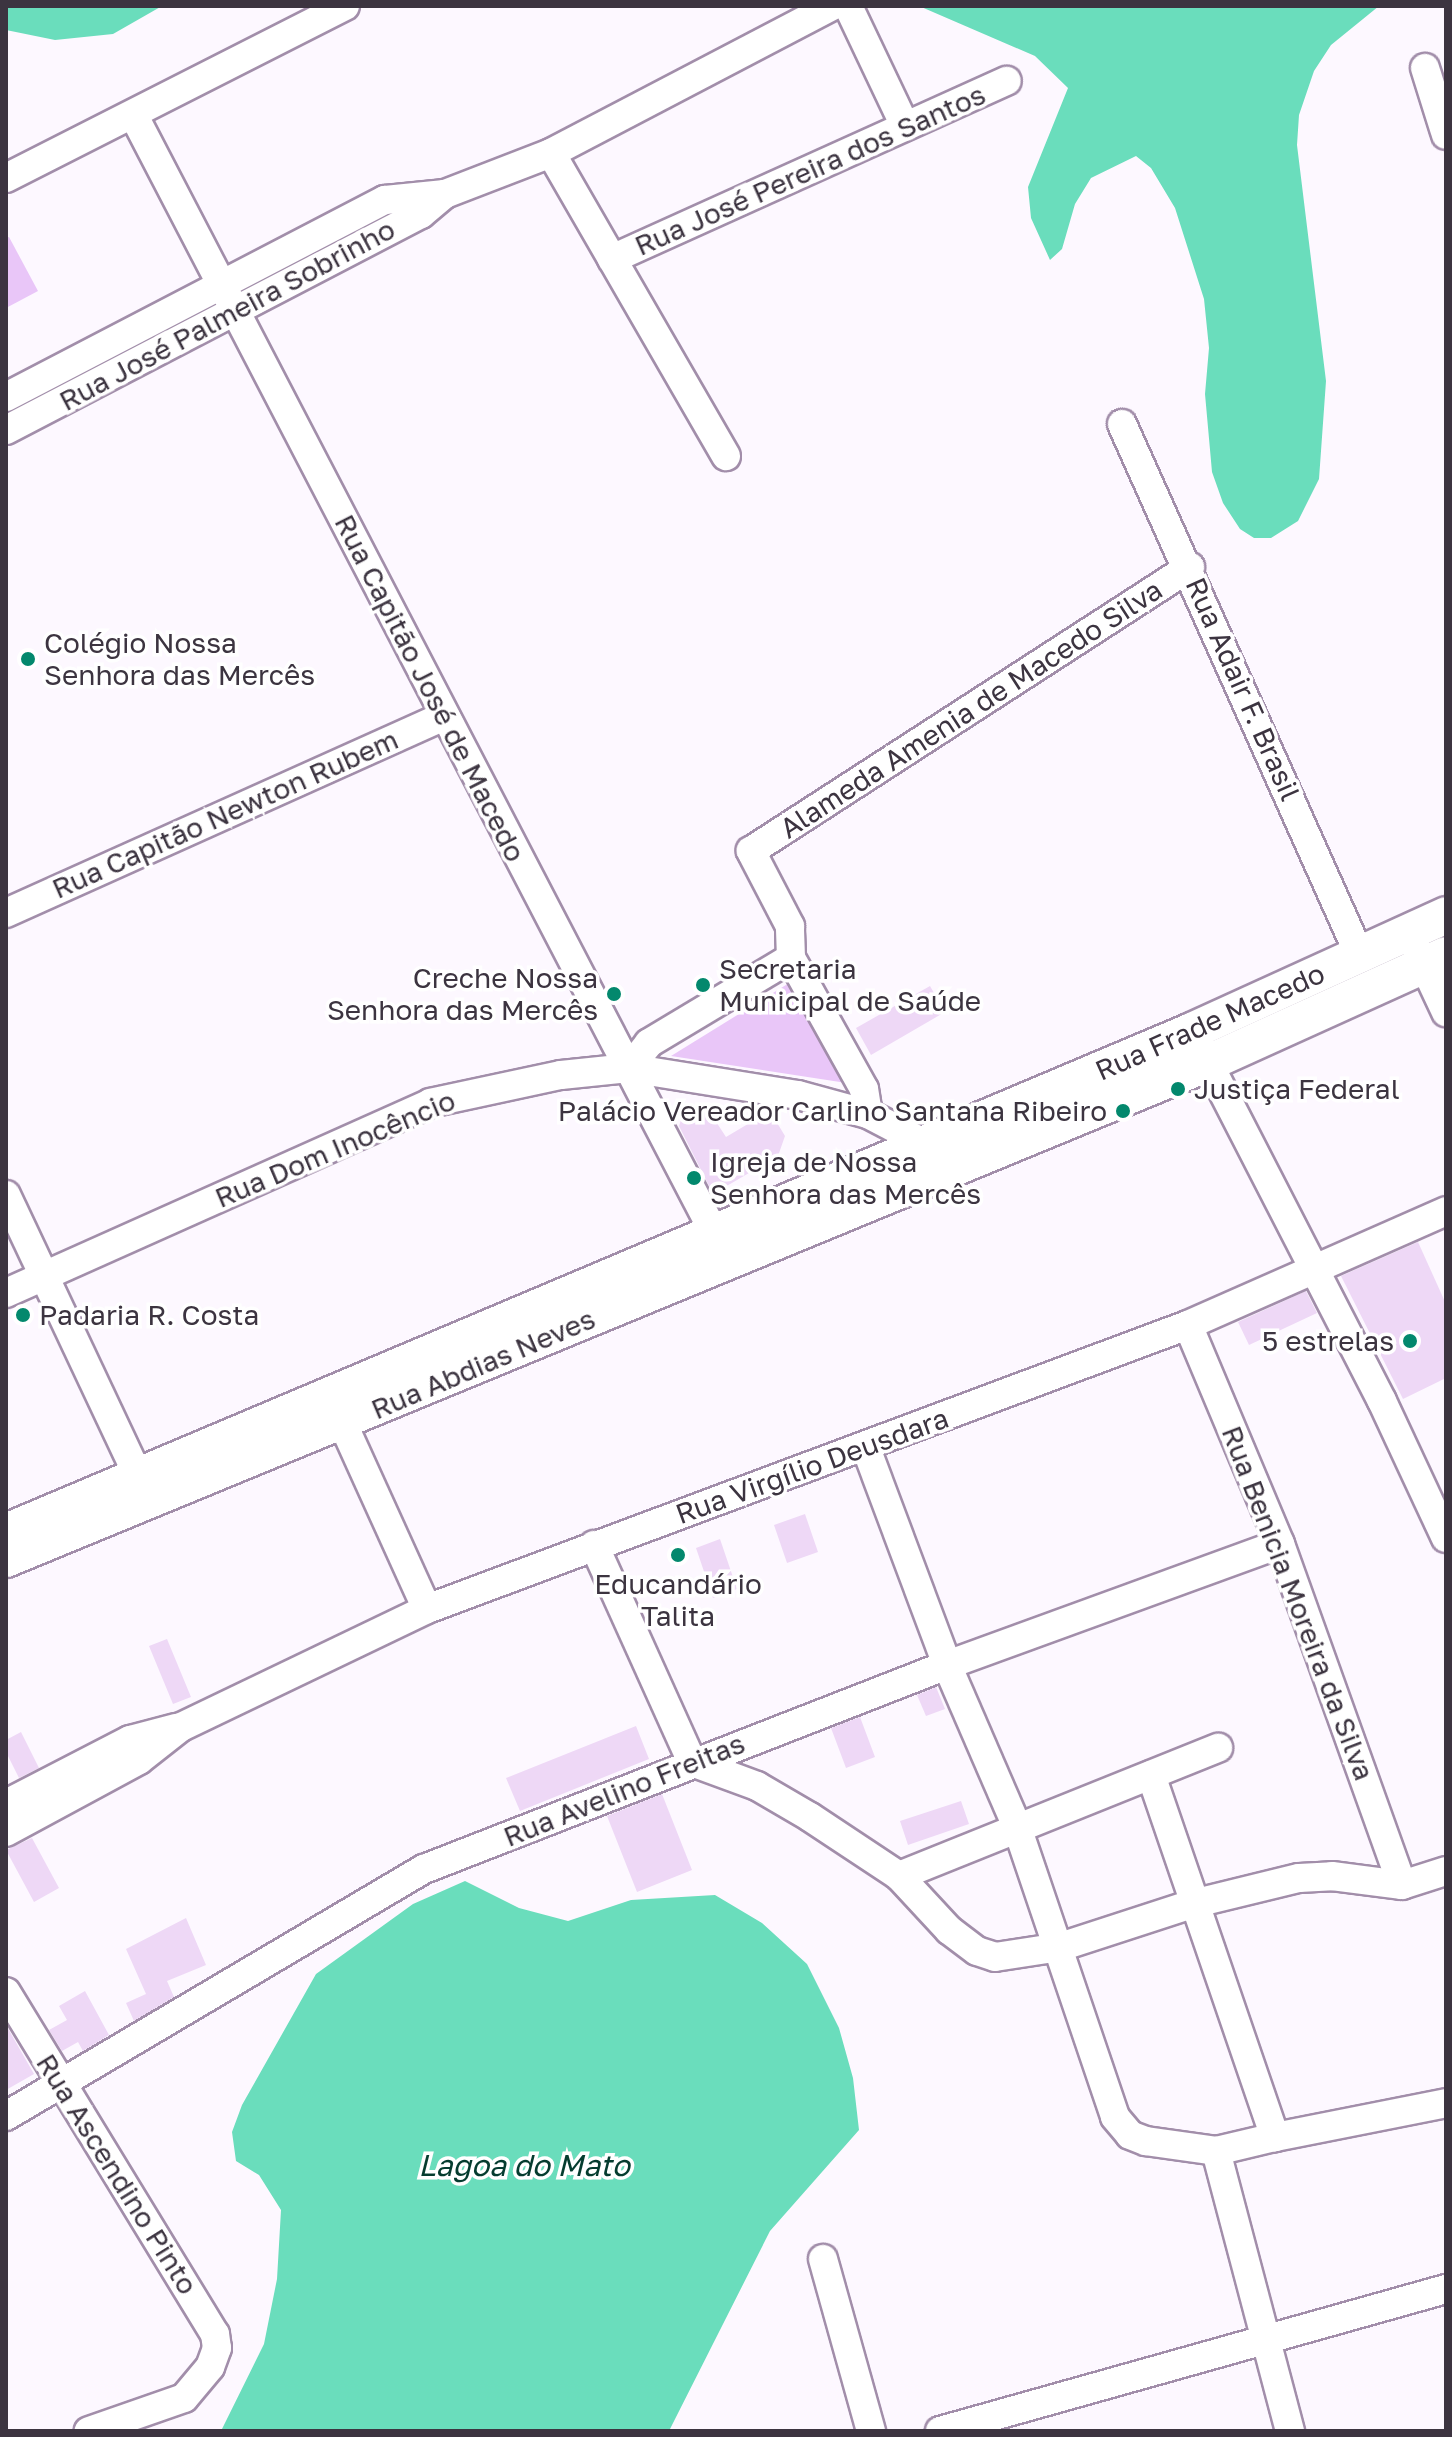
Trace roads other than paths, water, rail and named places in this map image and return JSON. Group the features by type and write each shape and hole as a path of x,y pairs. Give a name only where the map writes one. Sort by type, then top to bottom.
{"main road":[{"name":"Rua Frade Macedo","path":"927,1143 1192,1031 1446,915"},
{"name":"Rua Frade Macedo","path":"958,1163 1208,1063 1435,960"},
{"name":"Rua Abdias Neves","path":"6,1559 57,1525 444,1366 721,1246 927,1143"},
{"name":"Rua Abdias Neves","path":"721,1246 958,1163"},
{"name":"Rua Abdias Neves","path":"144,1489 343,1424 444,1366"},
{"name":"Rua Abdias Neves","path":"6,1532 57,1525"}],"street":[{"path":"6,178 134,116 345,6"},
{"name":"Rua José Palmeira Sobrinho","path":"12,393 385,200 445,194 551,153 832,6"},
{"path":"848,6 905,126"},
{"path":"1425,68 1446,135"},
{"name":"Rua José Pereira dos Santos","path":"612,259 1007,81"},
{"name":"Rua Capitão José de Macedo","path":"134,116 219,284 226,317 444,716 721,1246"},
{"path":"551,153 726,456"},
{"name":"Rua José Palmeira Sobrinho","path":"6,430 421,214 445,194"},
{"path":"6,439 226,317"},
{"path":"12,393 32,416"},
{"name":"Rua Adair F. Brasil","path":"1122,424 1190,567 1360,956"},
{"name":"Alameda Amenia de Macedo Silva","path":"791,958 790,926 751,851 1190,567"},
{"name":"Rua Capitão Newton Rubem","path":"6,913 444,716"},
{"path":"1409,933 1435,960 1446,1012"},
{"path":"629,1068 649,1043 791,958 864,1089 868,1114"},
{"path":"1192,1031 1446,1538"},
{"name":"Rua Dom Inocêncio","path":"6,1293 430,1103 561,1075 629,1068 798,1095 868,1114 927,1143 958,1163"},
{"path":"6,1195 144,1489"},
{"name":"Rua Virgílio Deusdara","path":"6,1832 139,1760 181,1727 278,1676 427,1609 594,1545 866,1448 1188,1325 1446,1211"},
{"name":"Rua Benicia Moreira da Silva","path":"1188,1325 1280,1544 1402,1885"},
{"path":"343,1424 427,1609"},
{"path":"866,1448 947,1665 1017,1827 1118,2123 1146,2141 1216,2151 1446,2103"},
{"name":"Rua Avelino Freitas","path":"6,2116 60,2087 424,1869 947,1665 1280,1544"},
{"path":"594,1545 692,1762 757,1786 899,1876 949,1930 995,1957 1060,1947 1192,1904 1299,1878 1332,1876 1402,1885 1446,1871"},
{"name":"Rua Virgílio Deusdara","path":"6,1804 130,1740 181,1727"},
{"path":"899,1876 1218,1748"},
{"path":"1151,1775 1192,1904 1275,2137"},
{"name":"Rua Ascendino Pinto","path":"6,1992 60,2087 206,2315 217,2348 210,2367 184,2398 89,2431"},
{"path":"1216,2151 1290,2431"},
{"path":"823,2259 871,2431"},
{"path":"940,2431 1446,2289"}],"water":[{"path":"6,6 162,6 113,34 55,40 6,30"},
{"path":"919,6 1379,6 1331,45 1314,71 1299,115 1297,145 1326,381 1319,479 1298,521 1271,538 1254,538 1240,529 1223,503 1212,472 1205,394 1209,348 1204,299 1175,208 1151,168 1136,156 1091,178 1075,204 1062,249 1050,260 1031,218 1028,187 1068,88 1035,56"},
{"name":"Lagoa do Mato","path":"465,1881 519,1908 568,1921 631,1900 715,1895 762,1923 807,1964 839,2028 853,2078 859,2130 770,2231 669,2431 221,2431 264,2344 277,2279 281,2210 259,2175 236,2161 232,2132 242,2105 316,1974 413,1904"}],"place":[{"name":"Colégio Nossa Senhora das Mercês","path":"28,659"},
{"name":"Secretaria Municipal de Saúde","path":"703,985"},
{"name":"Creche Nossa Senhora das Mercês","path":"614,994"},
{"name":"Justiça Federal","path":"1178,1089"},
{"name":"Palácio Vereador Carlino Santana Ribeiro","path":"1123,1111"},
{"name":"Igreja de Nossa Senhora das Mercês","path":"694,1178"},
{"name":"Padaria R. Costa","path":"23,1315"},
{"name":"5 estrelas","path":"1410,1341"},
{"name":"Educandário Talita","path":"678,1555"}]}
